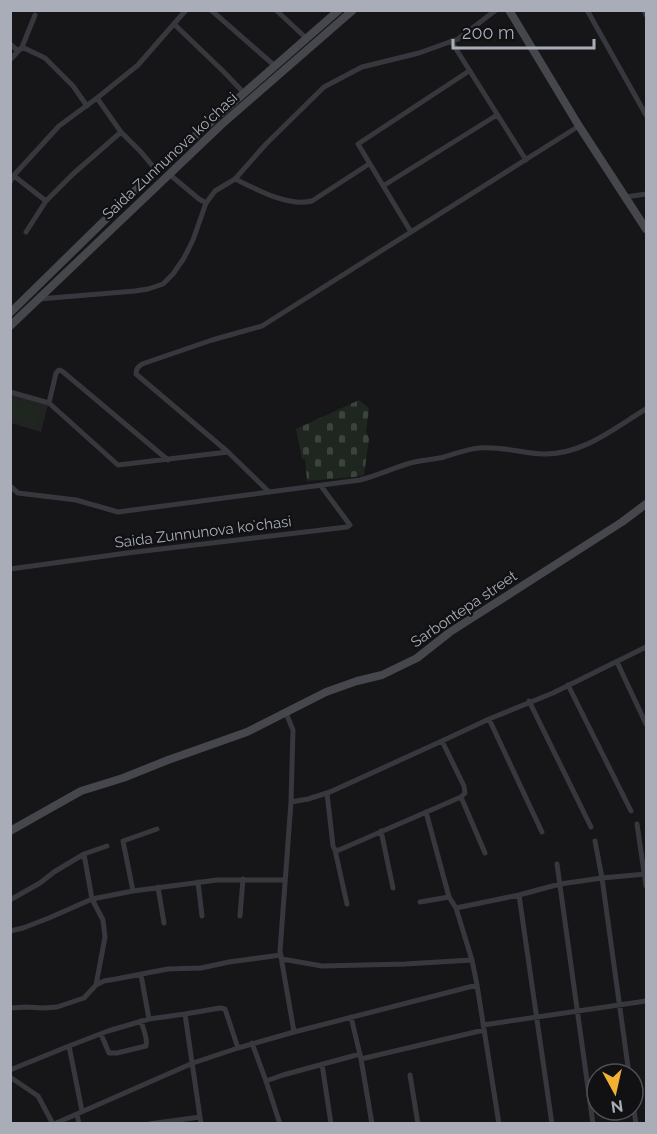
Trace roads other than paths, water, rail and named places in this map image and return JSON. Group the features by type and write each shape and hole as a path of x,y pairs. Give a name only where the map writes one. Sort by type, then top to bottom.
{"street":[{"path":"10,182 13,173 59,126 138,65 186,10"},
{"path":"211,10 274,66"},
{"path":"276,10 307,39"},
{"name":"Saida Zunnunova ko'chasi","path":"10,313 156,170 339,10"},
{"name":"Saida Zunnunova ko'chasi","path":"10,326 221,125 353,10"},
{"path":"39,299 135,291 163,284 184,258 206,203 214,191 235,179 266,144 324,87 362,67 419,53 458,39 496,10"},
{"path":"509,10 579,126 646,229"},
{"path":"587,10 646,115"},
{"path":"644,10 646,15"},
{"path":"10,60 20,49 35,15"},
{"path":"174,24 244,93"},
{"path":"451,41 526,160"},
{"path":"10,44 45,58 73,86 87,106"},
{"path":"411,232 358,144 469,71"},
{"path":"97,98 121,132 156,170"},
{"path":"383,186 497,115"},
{"path":"269,492 228,452 136,374 138,367 212,340 262,326 579,126"},
{"path":"26,232 46,201 121,132"},
{"path":"235,179 266,194 304,203 312,201 369,164"},
{"path":"13,173 46,201"},
{"path":"168,174 206,203"},
{"path":"626,197 646,194"},
{"path":"49,403 56,373 62,370 168,460"},
{"path":"10,392 49,403 118,465 228,452"},
{"path":"10,486 18,493 76,500 118,512 321,486 376,476 408,464 477,448 493,447 542,454 559,453 582,447 608,434 646,408"},
{"name":"Saida Zunnunova koʻchasi","path":"10,569 350,525 321,486"},
{"name":"Sarbontepa street","path":"10,831 81,791 123,778 247,732 326,692 382,675 417,658 450,632 622,522 646,504"},
{"path":"291,802 327,793 568,685 646,647"},
{"path":"617,662 646,724"},
{"path":"568,685 631,811"},
{"path":"529,701 591,827"},
{"path":"286,713 293,730 291,802 281,957 294,1032"},
{"path":"489,719 542,832"},
{"path":"335,850 461,797 465,793 464,786 442,741"},
{"path":"327,793 333,846 347,904"},
{"path":"461,797 484,853"},
{"path":"426,812 449,897 456,908 472,960 499,1124"},
{"path":"637,824 646,886"},
{"path":"133,891 123,841 157,829"},
{"path":"381,831 393,888"},
{"path":"595,841 627,1062"},
{"path":"10,900 84,854 107,846"},
{"path":"84,854 92,899 103,920 105,937 96,984"},
{"path":"556,864 593,1124"},
{"path":"456,908 560,884 646,874"},
{"path":"10,931 49,918 92,899 133,891 198,882 243,879 285,880"},
{"path":"240,915 243,879"},
{"path":"198,882 202,916"},
{"path":"158,887 164,923"},
{"path":"519,895 552,1124"},
{"path":"420,902 449,897"},
{"path":"10,1008 57,1007 84,998 96,984 104,981 168,969 201,969 229,962 281,957 322,966 472,960"},
{"path":"141,975 149,1019"},
{"path":"10,1077 38,1096 54,1124 193,1063 252,1043 477,985"},
{"path":"266,1081 322,1064 536,1017 646,1001"},
{"path":"10,1070 101,1034 141,1021 220,1008 225,1009 238,1048"},
{"path":"148,1124 201,1120 184,1014"},
{"path":"351,1017 361,1057 372,1124"},
{"path":"101,1034 109,1053 146,1046 141,1021"},
{"path":"252,1043 280,1124"},
{"path":"69,1046 80,1112 79,1124"},
{"path":"322,1064 331,1124"},
{"path":"410,1075 418,1124"}]}
